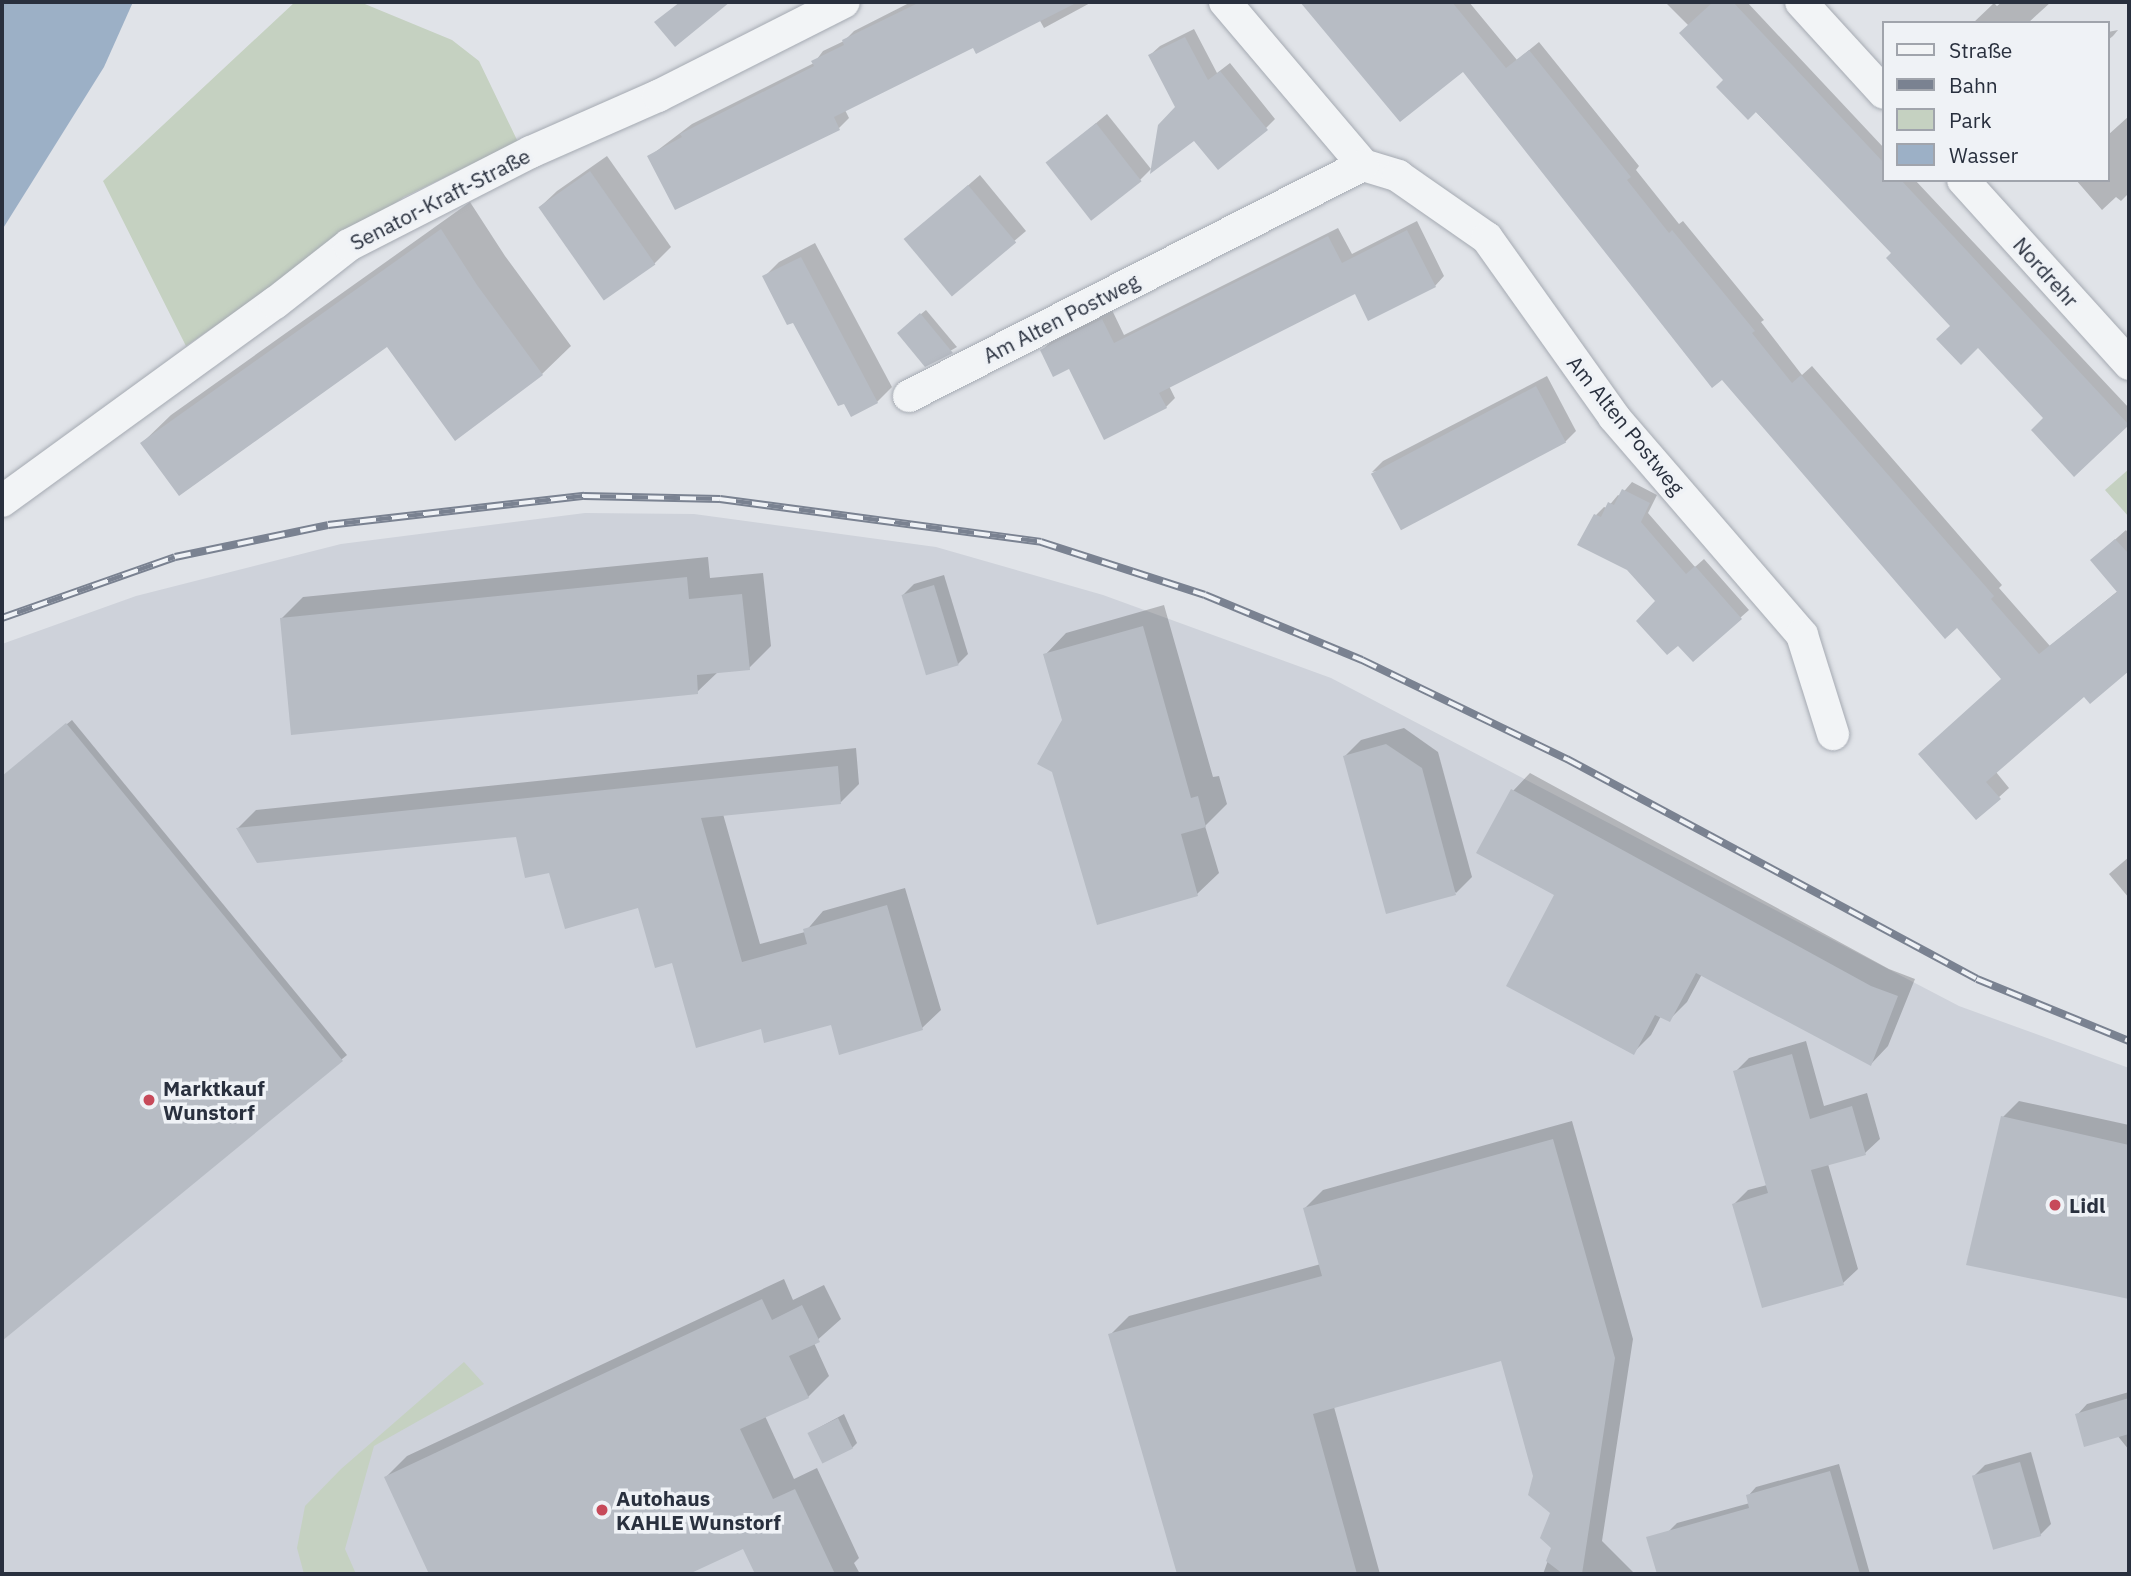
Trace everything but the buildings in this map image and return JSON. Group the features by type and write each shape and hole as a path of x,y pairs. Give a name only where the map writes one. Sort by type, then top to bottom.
{"street":[{"name":"Senator-Kraft-Straße","path":"2,501 349,245 531,152 657,96 844,2"},
{"path":"1225,2 1363,165"},
{"path":"1801,2 1882,91"},
{"name":"Am Alten Postweg","path":"909,396 1363,165 1398,176 1487,239 1614,417 1802,635 1833,734"},
{"name":"Nordrehr","path":"1965,182 2129,364"}],"shaded area":[{"path":"585,513 694,514 936,547 1103,595 1331,678 1959,1006 2129,1068 2129,1574 2,1574 2,644 136,596 341,544"}],"green space":[{"path":"295,2 360,2 452,40 479,61 518,142 404,197 186,346 103,181"},
{"path":"2129,469 2129,517 2105,490"},
{"path":"464,1362 484,1384 374,1446 345,1549 356,1574 304,1574 297,1548 305,1506 341,1469"}],"water":[{"path":"2,2 133,2 104,67 2,230"}],"railway":[{"path":"2,618 175,557 328,525 584,496 720,499 1041,542 1205,595 1362,660 1567,759 1977,979 2129,1041"}],"place":[{"name":"Marktkauf Wunstorf","path":"149,1100"},
{"name":"Lidl","path":"2055,1205"},
{"name":"Autohaus KAHLE Wunstorf","path":"602,1510"}]}
